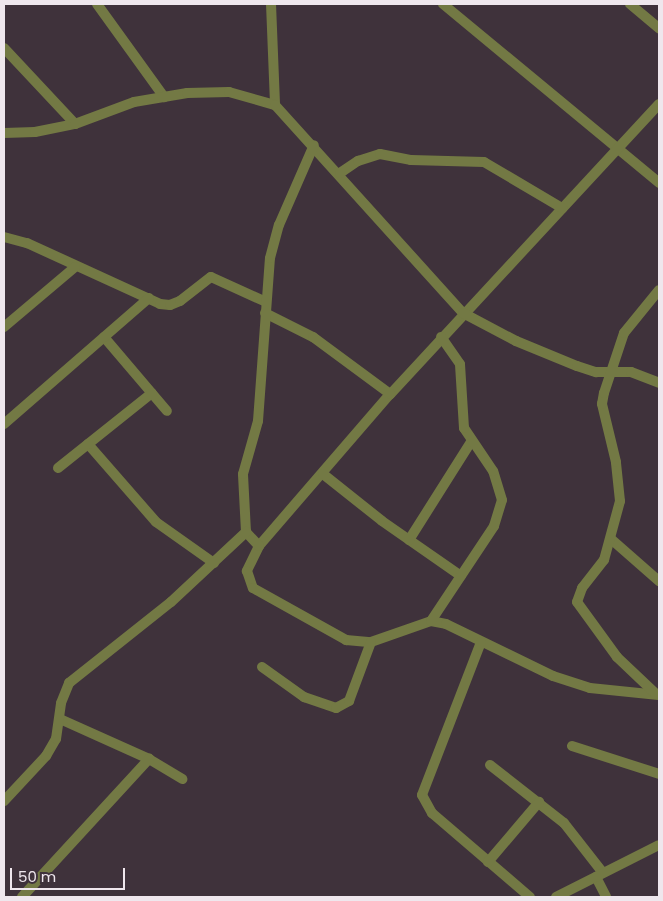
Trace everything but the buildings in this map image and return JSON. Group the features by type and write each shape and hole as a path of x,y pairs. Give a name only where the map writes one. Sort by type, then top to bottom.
{"street":[{"path":"97,4 164,97"},
{"path":"271,4 275,105"},
{"path":"443,4 659,184"},
{"path":"630,4 659,28"},
{"path":"4,48 75,124"},
{"path":"4,134 75,124 134,102 164,97 229,92 275,105 340,173 463,313 516,341 596,372 631,372 659,383"},
{"path":"441,337 460,364 464,379 462,417 471,442 493,470 502,500 494,526 431,620 371,642 340,637 253,588 247,571 259,546 441,337 619,149 659,104"},
{"path":"259,546 246,532 243,474 258,421 270,258 279,225 314,145"},
{"path":"340,173 358,160 380,154 411,160 484,162 562,208"},
{"path":"4,237 27,243 75,267 170,305 211,276 313,337 390,394"},
{"path":"4,327 75,267"},
{"path":"658,695 617,657 577,602 582,588 604,560 620,501 616,462 602,404 624,333 659,290"},
{"path":"4,424 149,298"},
{"path":"104,337 167,411"},
{"path":"58,468 152,393"},
{"path":"409,540 471,442"},
{"path":"88,444 156,522 214,563"},
{"path":"322,474 409,540 461,576"},
{"path":"4,801 46,756 56,739 61,703 69,683 157,614 246,532"},
{"path":"611,539 659,581"},
{"path":"431,620 552,676 590,688 658,695"},
{"path":"262,667 304,697 336,708 348,701 371,642"},
{"path":"481,642 422,795 432,813 530,897"},
{"path":"60,719 149,759 182,779"},
{"path":"572,746 659,774"},
{"path":"22,897 149,759"},
{"path":"490,765 574,833 600,875 606,897"},
{"path":"488,862 538,802"},
{"path":"556,897 659,845"}]}
